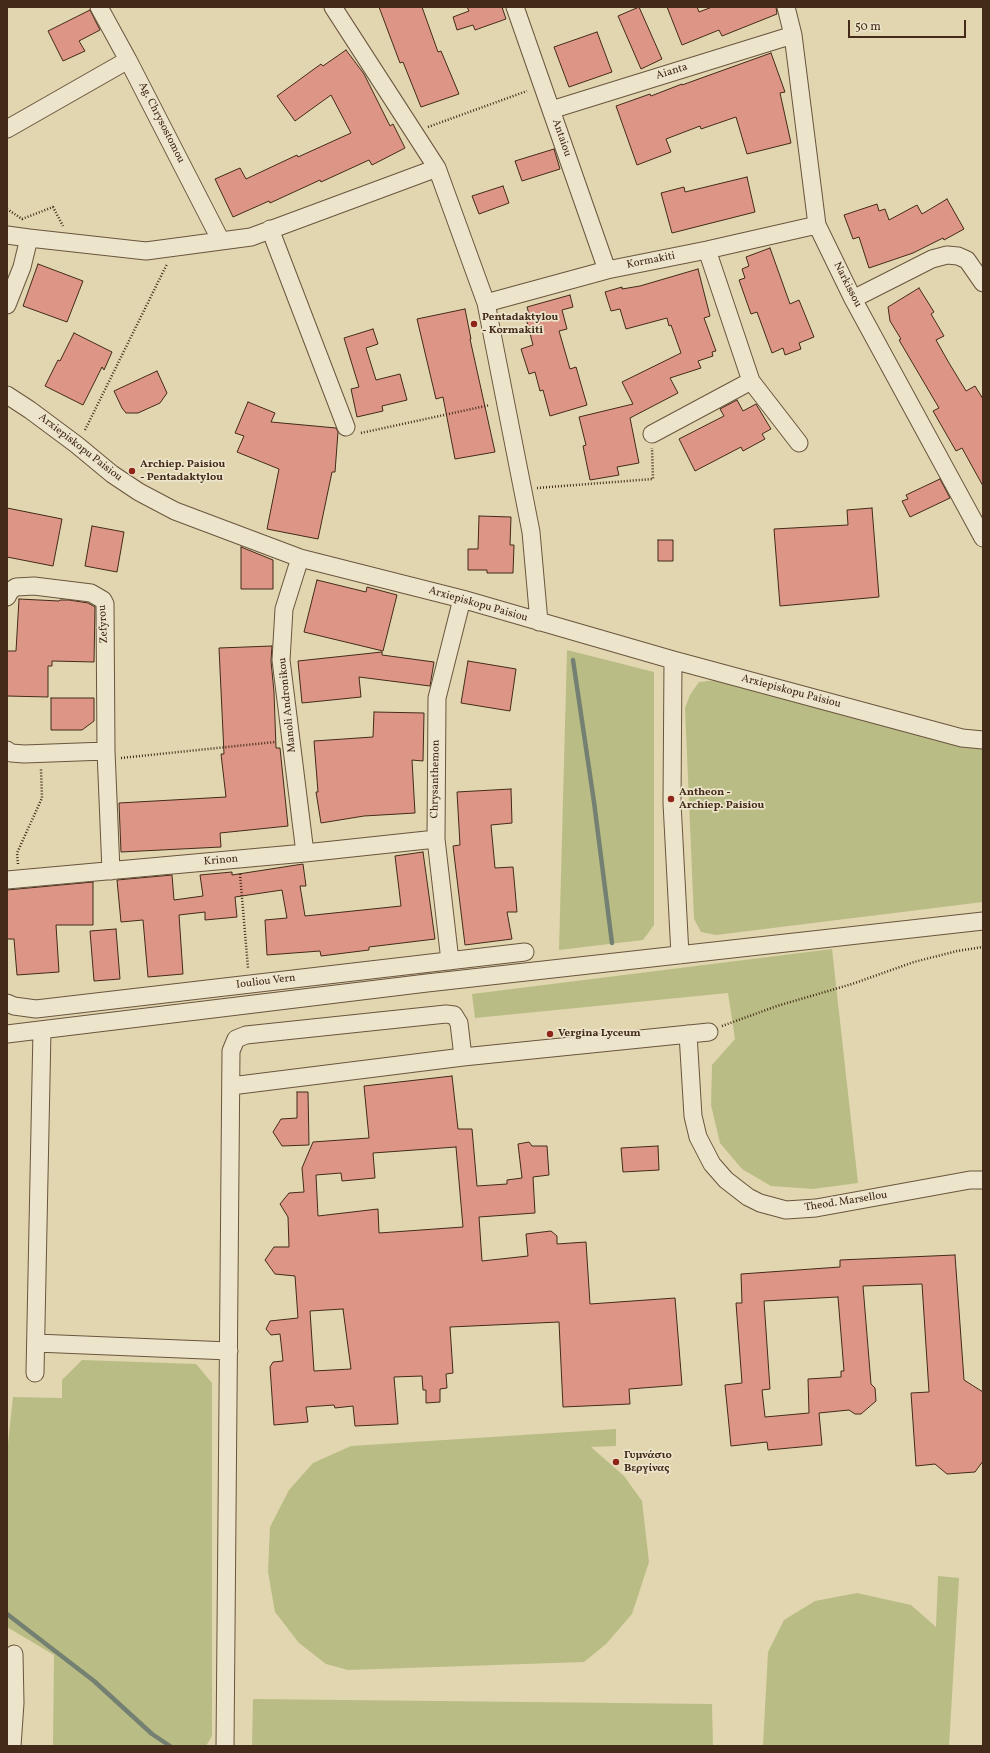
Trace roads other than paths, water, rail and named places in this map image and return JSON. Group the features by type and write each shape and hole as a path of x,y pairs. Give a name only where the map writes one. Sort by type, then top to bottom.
{"street":[{"name":"Ag. Chrysostomou","path":"99,7 128,60 220,241"},
{"path":"333,7 437,168 486,303 531,532 539,622"},
{"name":"Antaiou","path":"515,7 607,270"},
{"name":"Narkissou","path":"786,7 793,34 817,224 853,299 983,538"},
{"name":"Aianta","path":"551,110 793,34"},
{"path":"7,129 128,60"},
{"path":"7,235 146,251 220,241 251,236 437,168"},
{"name":"Kormakiti","path":"486,303 607,270 707,250 817,224"},
{"path":"270,229 346,427"},
{"path":"7,305 22,267 29,238"},
{"path":"707,250 751,381 799,443"},
{"path":"853,299 932,259 947,255 958,256 967,260 983,283"},
{"path":"652,434 751,381"},
{"name":"Arxiepiskopu Paisiou","path":"7,395 30,410 139,492 175,511 300,558 462,599 673,660 962,738 983,740"},
{"name":"Manoli Andronikou","path":"300,558 284,610 281,660 305,853"},
{"name":"Zefyrou","path":"7,596 10,591 16,587 34,586 91,593 103,600 106,610 106,755 111,871"},
{"name":"Chrysanthemon","path":"450,961 436,839 437,698 462,599"},
{"path":"673,660 672,803 680,955"},
{"path":"7,750 11,753 24,754 106,755"},
{"name":"Krinon","path":"13,879 305,853 436,839"},
{"path":"7,1034 427,983 983,922"},
{"name":"Iouliou Vern","path":"7,1003 14,1006 36,1009 526,952"},
{"path":"225,1746 231,1051 236,1039 246,1035 446,1014 454,1015 459,1023 463,1057"},
{"path":"35,1373 42,1030"},
{"path":"231,1086 463,1057 709,1032"},
{"name":"Theod. Marsellou","path":"688,1034 693,1116 698,1137 712,1164 726,1180 760,1203 786,1210 816,1208 970,1180 983,1180"},
{"path":"36,1343 229,1351"},
{"path":"12,1746 11,1702 14,1654"}],"waterway":[{"path":"573,660 594,802 612,943"},
{"path":"7,1614 94,1681 152,1734 170,1746"}],"place":[{"name":"Pentadaktylou - Kormakiti","path":"474,324"},
{"name":"Archiep. Paisiou - Pentadaktylou","path":"132,471"},
{"name":"Antheon - Archiep. Paisiou","path":"671,799"},
{"name":"Vergina Lyceum","path":"550,1034"},
{"name":"Γυμνάσιο Βεργίνας","path":"616,1462"}]}
